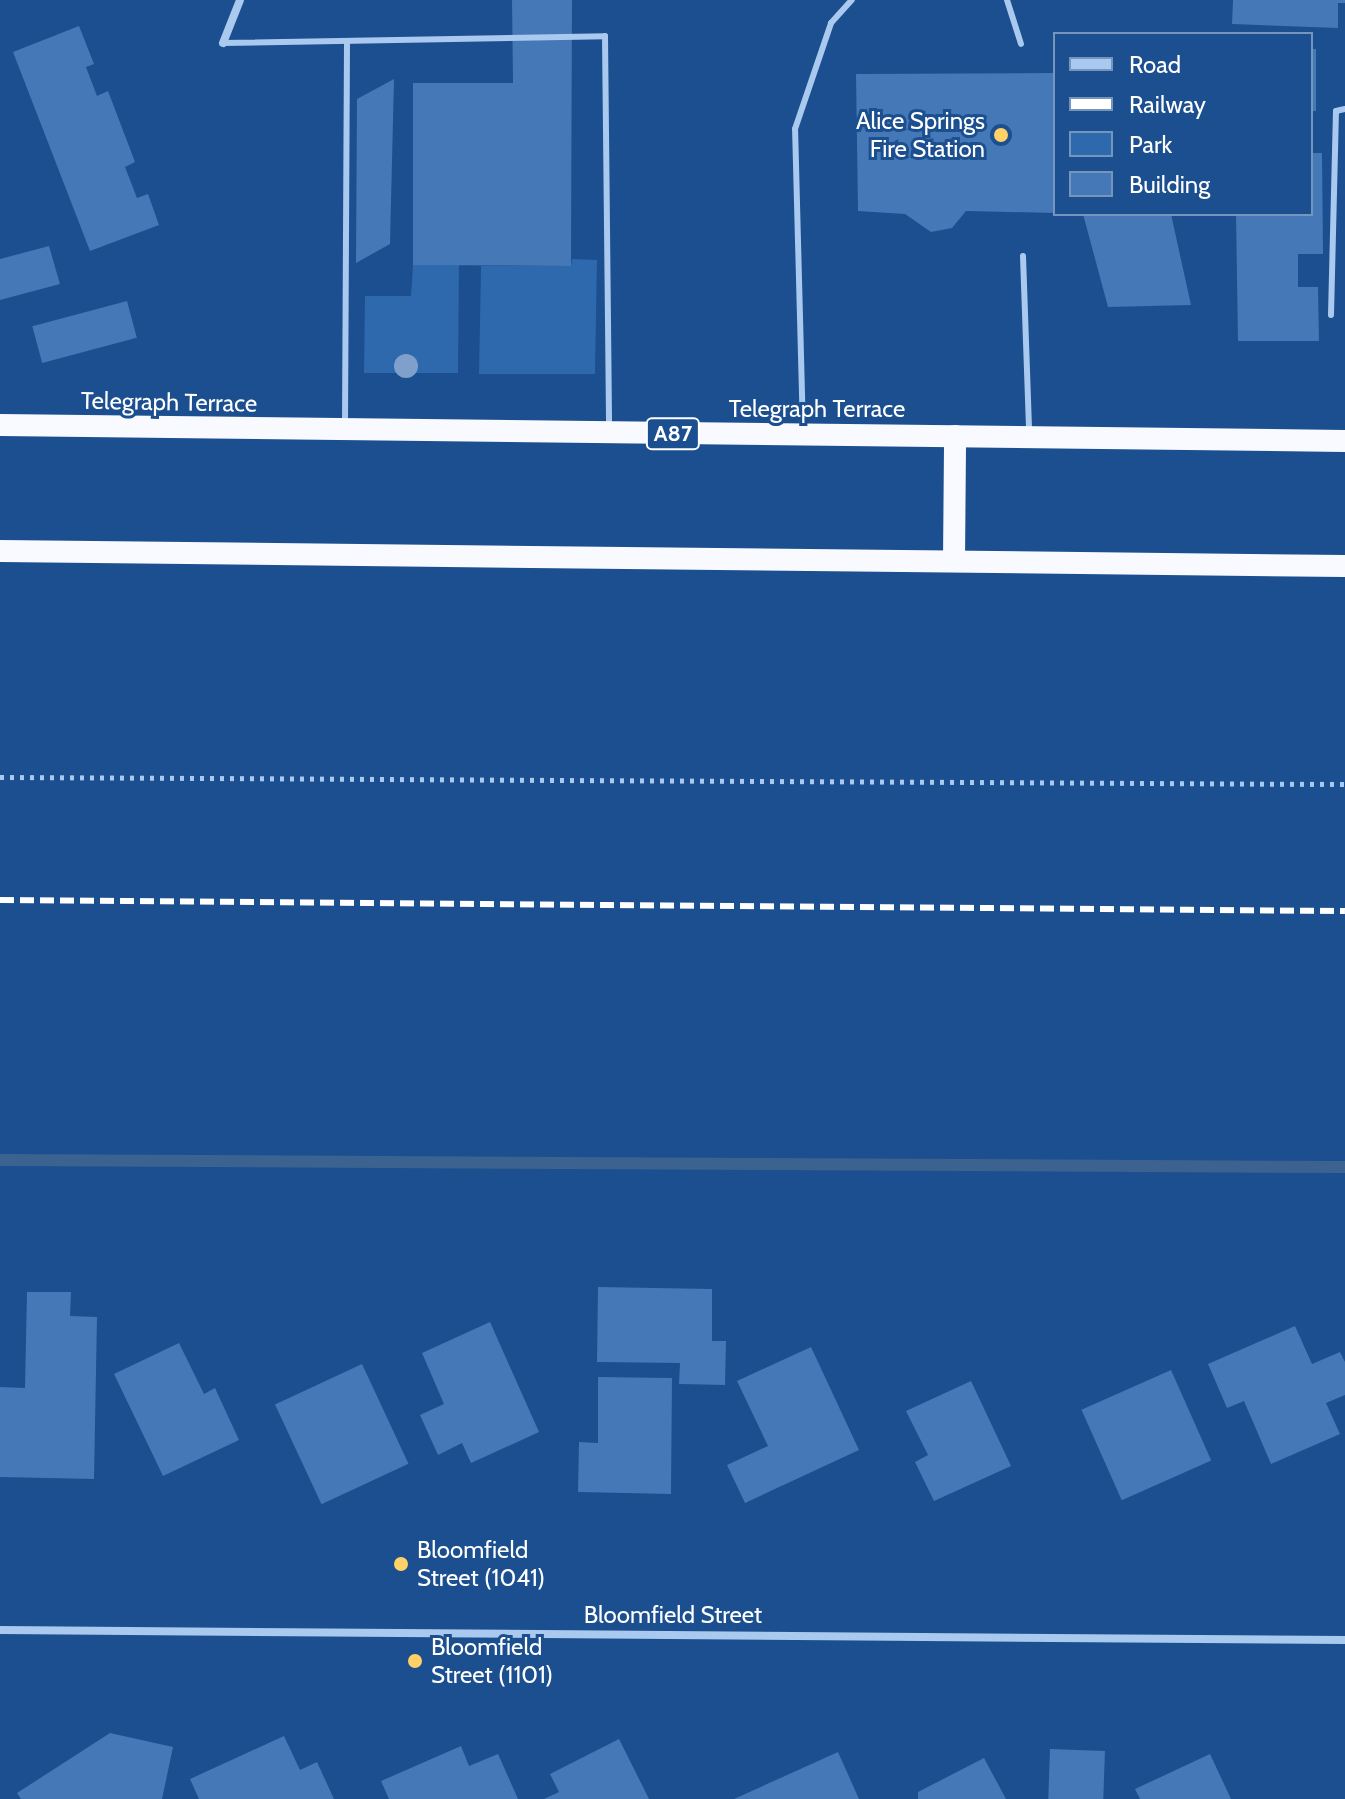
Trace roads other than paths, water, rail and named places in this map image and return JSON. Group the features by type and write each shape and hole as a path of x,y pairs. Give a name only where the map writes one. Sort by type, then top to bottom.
{"highway":[{"name":"Telegraph Terrace","path":"0,425 1345,441"},
{"path":"954,561 955,436"},
{"path":"0,551 1345,566"}],"street":[{"path":"223,43 240,0"},
{"name":"Bloomfield Street","path":"0,1630 1345,1640"}],"lane":[{"path":"803,435 795,129 831,23 852,0"},
{"path":"1007,0 1021,44"},
{"path":"223,43 605,36 610,259 608,434"},
{"path":"345,431 347,41"},
{"path":"1331,315 1336,111 1345,109"},
{"path":"1023,256 1029,436"}],"waterway":[{"path":"0,1160 1345,1167"}],"railway":[{"path":"0,900 1345,911"}],"place":[{"name":"Alice Springs Fire Station","path":"1001,135"},
{"name":"Bloomfield Street (1041)","path":"401,1564"},
{"name":"Bloomfield Street (1101)","path":"415,1661"}]}
